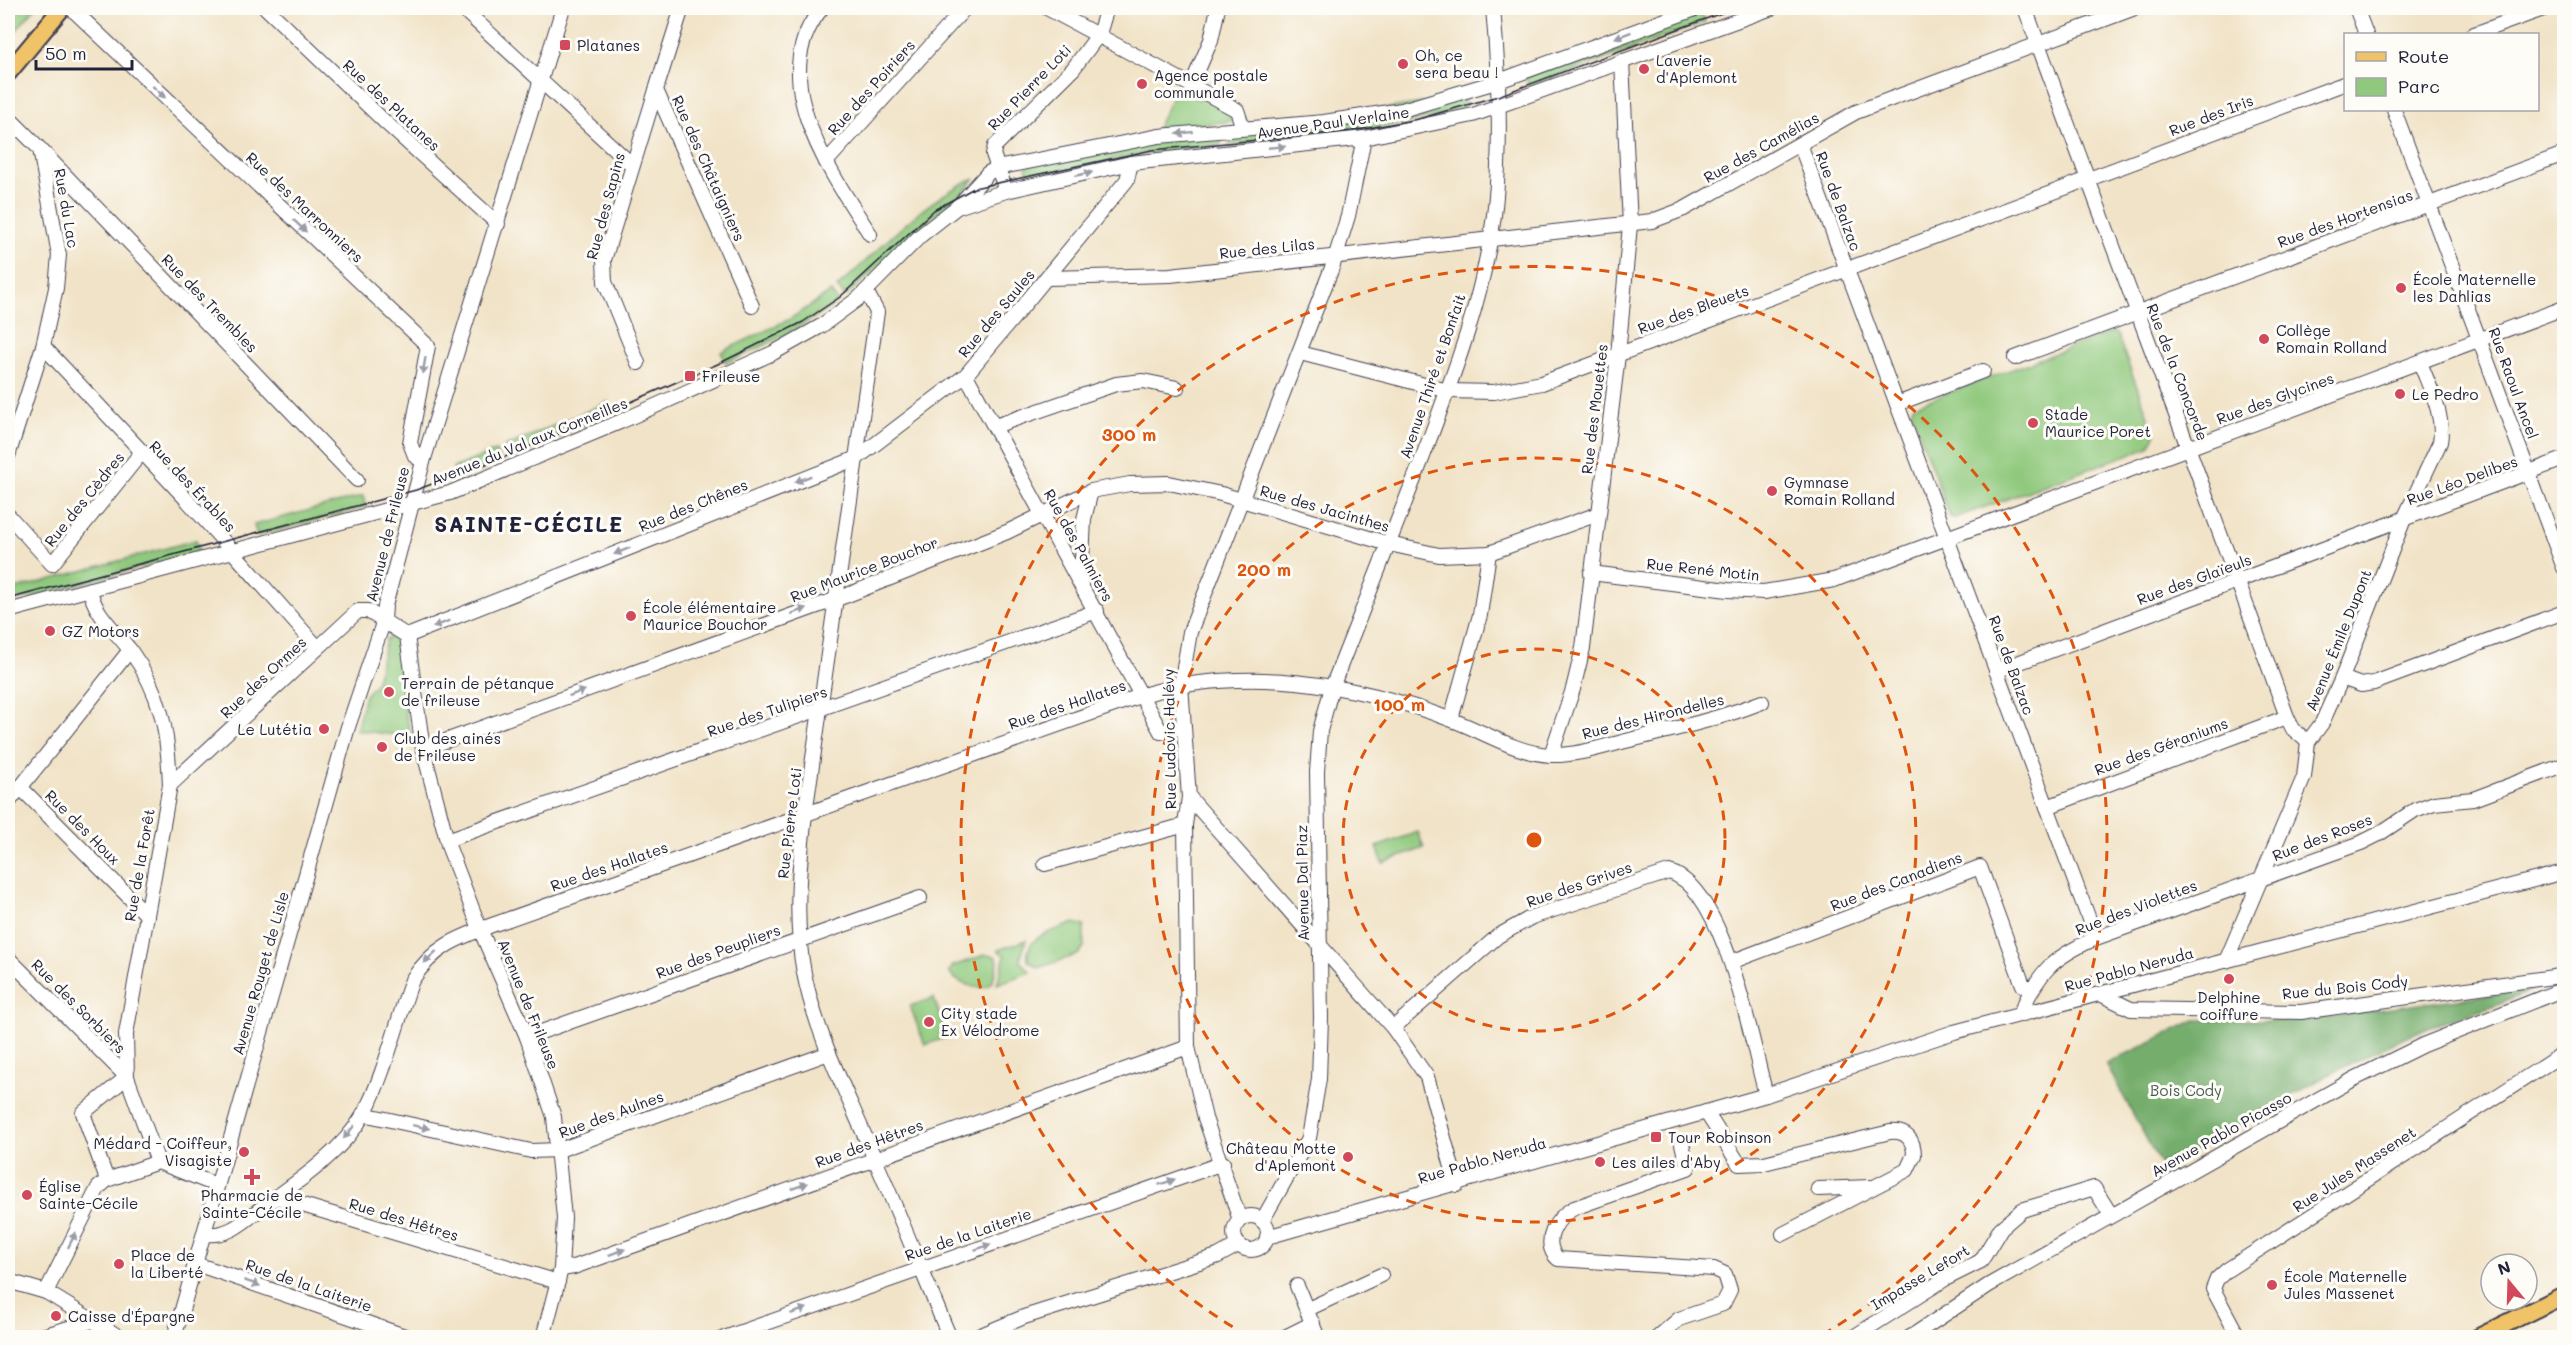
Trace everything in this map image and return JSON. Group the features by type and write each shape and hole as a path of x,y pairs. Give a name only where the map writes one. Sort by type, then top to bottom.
{"main road":[{"path":"8,73 62,8"},
{"path":"2477,1338 2565,1294"}],"street":[{"name":"Rue des Marronniers","path":"71,8 428,346 410,443 415,456 423,462"},
{"name":"Rue des Platanes","path":"266,8 384,121 498,224"},
{"path":"462,8 632,165"},
{"name":"Avenue de Frileuse","path":"543,1338 560,1275 564,1218 554,1117 527,1037 480,929 447,840 423,749 407,636 384,620 385,606 423,462 563,8"},
{"name":"Rue des Châtaigniers","path":"682,8 656,90 752,306"},
{"path":"822,8 806,36 801,58 801,88 807,122 826,162 870,234"},
{"name":"Rue des Poiriers","path":"826,162 965,8"},
{"path":"1047,8 1237,110 1243,128"},
{"name":"Rue Pierre Loti","path":"1006,191 993,154 995,146 1073,69 1099,34 1107,8"},
{"path":"1192,84 1210,40 1218,8"},
{"name":"Avenue Thiré et Bonfait","path":"1389,544 1448,391 1476,305 1490,240 1498,172 1498,81 1493,8"},
{"name":"Avenue Paul Verlaine","path":"866,291 920,236 957,207 988,172 997,168 1149,138 1324,122 1402,110 1498,81 1698,8"},
{"name":"Avenue Paul Verlaine","path":"957,207 1006,191 1131,163 1364,138 1461,118 1498,107 1772,8"},
{"name":"Rue de la Concorde","path":"2025,8 2239,580 2287,717 2294,729 2308,742"},
{"name":"Rue des Camélias","path":"1490,240 1652,221 1684,209 1856,112 2135,8"},
{"path":"2356,8 2366,33"},
{"path":"2477,33 2546,8"},
{"name":"Rue des Mouettes","path":"1551,755 1573,689 1582,648 1618,355 1630,225 1622,61"},
{"name":"Rue des Iris","path":"2088,179 2344,83"},
{"name":"Rue des Sapins","path":"638,363 604,282 604,260 656,90"},
{"name":"Rue Raoul Ancel","path":"2394,111 2565,568"},
{"path":"8,117 39,149"},
{"name":"Rue Ludovic Halévy","path":"1240,1220 1223,1163 1205,1118 1188,1047 1185,825 1189,797 1181,685 1190,632 1336,257 1364,138"},
{"name":"Rue de Balzac","path":"1800,144 2096,938"},
{"name":"Rue du Lac","path":"8,456 44,346 56,288 59,255 39,149"},
{"name":"Rue des Trembles","path":"39,149 357,480"},
{"name":"Rue des Hortensias","path":"2015,358 2565,154"},
{"name":"Rue des Saules","path":"857,458 966,375 1127,180 1131,163"},
{"name":"Rue des Bleuets","path":"1300,353 1448,391 1494,392 1518,389 1542,383 1618,355 2088,179"},
{"name":"Rue des Lilas","path":"1047,278 1170,275 1490,240"},
{"name":"Rue Pierre Loti","path":"866,291 878,312 805,814 798,871 800,939 811,1003 829,1053 950,1338"},
{"name":"Avenue du Val aux Corneilles","path":"8,611 450,493 726,376 821,326 866,291"},
{"name":"Rue des Glycines","path":"1946,537 2565,308"},
{"name":"Rue des Érables","path":"44,346 188,501 318,648"},
{"name":"Avenue Émile Dupont","path":"2226,961 2304,777 2308,742 2322,723 2342,678 2404,519 2440,442 2442,430 2420,362"},
{"path":"1897,404 1983,371"},
{"name":"Rue des Palmiers","path":"966,375 1143,695 1161,732 1183,727"},
{"path":"995,426 1116,384 1143,381 1177,388"},
{"name":"Rue des Cèdres","path":"8,515 52,564 141,453"},
{"name":"Rue des Chênes","path":"407,636 857,458"},
{"name":"Rue Léo Delibes","path":"2404,519 2565,459"},
{"name":"Rue des Jacinthes","path":"1043,515 1091,491 1130,484 1169,483 1241,501 1389,544 1438,555 1489,553 1598,514"},
{"path":"1081,582 1084,519 1091,491"},
{"name":"Rue Maurice Bouchor","path":"423,749 836,598 1007,532 1043,515"},
{"name":"Rue des Glaïeuls","path":"1996,671 2404,519"},
{"name":"Rue René Motin","path":"1591,573 1701,587 1764,592 1834,580 1946,537"},
{"name":"Avenue Dal Piaz","path":"1262,1221 1309,1138 1319,1079 1317,772 1320,730 1332,687 1389,544"},
{"path":"1451,719 1480,615 1489,553"},
{"name":"Rue de la Forêt","path":"90,589 97,610 130,650 150,682 162,711 168,748 170,785 126,1034 127,1077 158,1162"},
{"name":"Rue des Ormes","path":"170,785 358,611 368,611 384,620"},
{"name":"Rue des Tulipiers","path":"447,840 1097,611"},
{"path":"2342,678 2361,685 2374,683 2565,612"},
{"name":"Avenue Rouget de Lisle","path":"174,1338 348,727 384,620"},
{"path":"8,803 130,650"},
{"name":"Rue des Hallates","path":"205,1234 221,1236 276,1197 324,1160 363,1114 412,980 424,962 443,945 480,929 1160,690 1181,685 1288,681 1332,687"},
{"name":"Rue des Hirondelles","path":"1332,687 1400,702 1451,719 1520,749 1551,755 1586,751 1731,714 1762,702"},
{"name":"Rue des Géraniums","path":"2047,807 2287,717"},
{"name":"Rue des Roses","path":"2259,879 2361,843 2415,810 2434,803 2473,799 2565,765"},
{"name":"Rue des Houx","path":"20,787 147,915"},
{"path":"1189,797 1393,1028 1427,1077 1457,1185"},
{"path":"1046,864 1185,825"},
{"name":"Rue des Canadiens","path":"1731,962 1980,867 2023,985 2032,989"},
{"name":"Rue des Grives","path":"1393,1028 1498,936 1525,921 1669,872 1682,876 1720,928 1731,962"},
{"name":"Rue Pablo Neruda","path":"1267,1237 1457,1185 1766,1095 1894,1051 2019,1015 2565,872"},
{"name":"Rue des Violettes","path":"2019,1015 2043,971 2065,953 2096,938 2259,879"},
{"name":"Rue des Peupliers","path":"527,1037 920,898"},
{"name":"Rue des Sorbiers","path":"8,958 127,1077"},
{"path":"1731,962 1766,1095"},
{"name":"Rue du Bois Cody","path":"2100,994 2131,1009 2301,1012 2562,982"},
{"name":"Avenue Pablo Picasso","path":"1909,1338 1989,1285 2354,1079 2562,982"},
{"name":"Rue des Hêtres","path":"276,1197 560,1275 574,1267 1188,1047"},
{"name":"Rue des Aulnes","path":"363,1114 531,1151 559,1150 829,1053"},
{"name":"Rue Jules Massenet","path":"2239,1338 2213,1289 2217,1279 2227,1269 2565,1053"},
{"path":"107,1180 83,1113 127,1077"},
{"path":"1706,1112 1734,1159 1745,1164 1764,1163 1890,1132 1903,1133 1913,1144 1913,1161 1907,1170 1783,1234"},
{"path":"1657,1338 1679,1319 1723,1304 1730,1290 1725,1274 1714,1269 1558,1259 1552,1251 1551,1239 1560,1219 1574,1208 1688,1168 1682,1144"},
{"path":"46,1292 98,1188 107,1180 158,1162 216,1185"},
{"name":"Rue de la Laiterie","path":"724,1338 1223,1163"},
{"path":"1818,1189 1873,1187"},
{"name":"Impasse Lefort","path":"1852,1338 1945,1279 1981,1261 2001,1228 2029,1206 2094,1188 2110,1215"},
{"path":"974,1338 1024,1317 1218,1256 1238,1245 1252,1250 1262,1246 1267,1237 1267,1228 1262,1221 1254,1216 1240,1220 1234,1234 1238,1245"},
{"name":"Rue de la Laiterie","path":"196,1264 411,1338"},
{"path":"1308,1309 1381,1275"},
{"path":"8,1281 46,1292 122,1338"},
{"path":"1297,1286 1318,1338"},
{"path":"36,1338 95,1320"},
{"path":"1283,1338 1312,1323"}],"green space":[{"path":"8,8 35,8 8,40"},
{"path":"1701,11 1705,22 1529,87 1525,76"},
{"path":"1179,83 1190,89 1187,95 1199,100 1202,96 1232,113 1231,121 1156,130"},
{"path":"1463,97 1467,109 1408,123 1319,137 1229,145 1228,132"},
{"path":"1220,133 1221,145 1143,154 1029,178 1026,166 1130,144"},
{"path":"975,178 957,200 933,216 845,297 837,287 902,227 936,200"},
{"path":"831,292 838,302 825,311 783,336 726,363 721,352 790,319"},
{"name":"Stade Maurice Poret","path":"2112,332 2117,334 2155,435 2149,447 1955,518 1950,517 1911,411 1913,406"},
{"path":"608,402 613,413 510,458 505,447"},
{"path":"496,451 501,462 457,479 453,468"},
{"path":"363,496 366,507 257,536 254,525"},
{"path":"196,540 199,552 8,603 8,591"},
{"path":"391,636 400,640 405,712 412,737 356,730 365,695 376,683 386,639"},
{"path":"1418,832 1424,848 1383,863 1377,847"},
{"path":"1075,923 1084,926 1084,947 1079,954 1039,968 1028,961 1028,952 1036,939"},
{"path":"1026,940 1020,961 1031,972 997,984 1005,956 998,950"},
{"path":"985,955 995,956 998,961 992,981 987,986 968,985 949,972 953,966"},
{"name":"Bois Cody","path":"2537,988 2495,1006 2428,1027 2326,1076 2176,1161 2173,1156 2160,1164 2106,1064 2195,1020 2303,1020"},
{"name":"City stade Ex Vélodrome","path":"934,998 947,1037 925,1045 910,1006"}],"tram line":[{"path":"8,599 416,490 505,457 720,363 803,322 840,297 934,210 974,188 1152,150 1352,131 1418,119 1498,96 1735,8"}],"place":[{"name":"Platanes","path":"565,45"},
{"name":"Oh, ce sera beau !","path":"1403,64"},
{"name":"Laverie d'Aplemont","path":"1644,69"},
{"name":"Agence postale communale","path":"1142,84"},
{"name":"École Maternelle les Dahlias","path":"2401,288"},
{"name":"Collège Romain Rolland","path":"2264,339"},
{"name":"Frileuse","path":"690,376"},
{"name":"Le Pedro","path":"2400,394"},
{"name":"Stade Maurice Poret","path":"2033,423"},
{"name":"Gymnase Romain Rolland","path":"1772,491"},
{"name":"École élémentaire Maurice Bouchor","path":"631,616"},
{"name":"GZ Motors","path":"50,631"},
{"name":"Terrain de pétanque de frileuse","path":"389,692"},
{"name":"Le Lutétia","path":"324,729"},
{"name":"Club des ainés de Frileuse","path":"382,747"},
{"name":"Delphine coiffure","path":"2229,979"},
{"name":"City stade Ex Vélodrome","path":"929,1022"},
{"name":"Tour Robinson","path":"1656,1137"},
{"name":"Médard - Coiffeur, Visagiste","path":"244,1152"},
{"name":"Château Motte d'Aplemont","path":"1348,1157"},
{"name":"Les ailes d'Aby","path":"1600,1162"},
{"name":"Pharmacie de Sainte-Cécile","path":"252,1177"},
{"name":"Église Sainte-Cécile","path":"27,1195"},
{"name":"Place de la Liberté","path":"119,1264"},
{"name":"École Maternelle Jules Massenet","path":"2272,1285"},
{"name":"Caisse d'Épargne","path":"56,1316"}],"district":[{"name":"SAINTE-CÉCILE","path":"529,523"}]}
